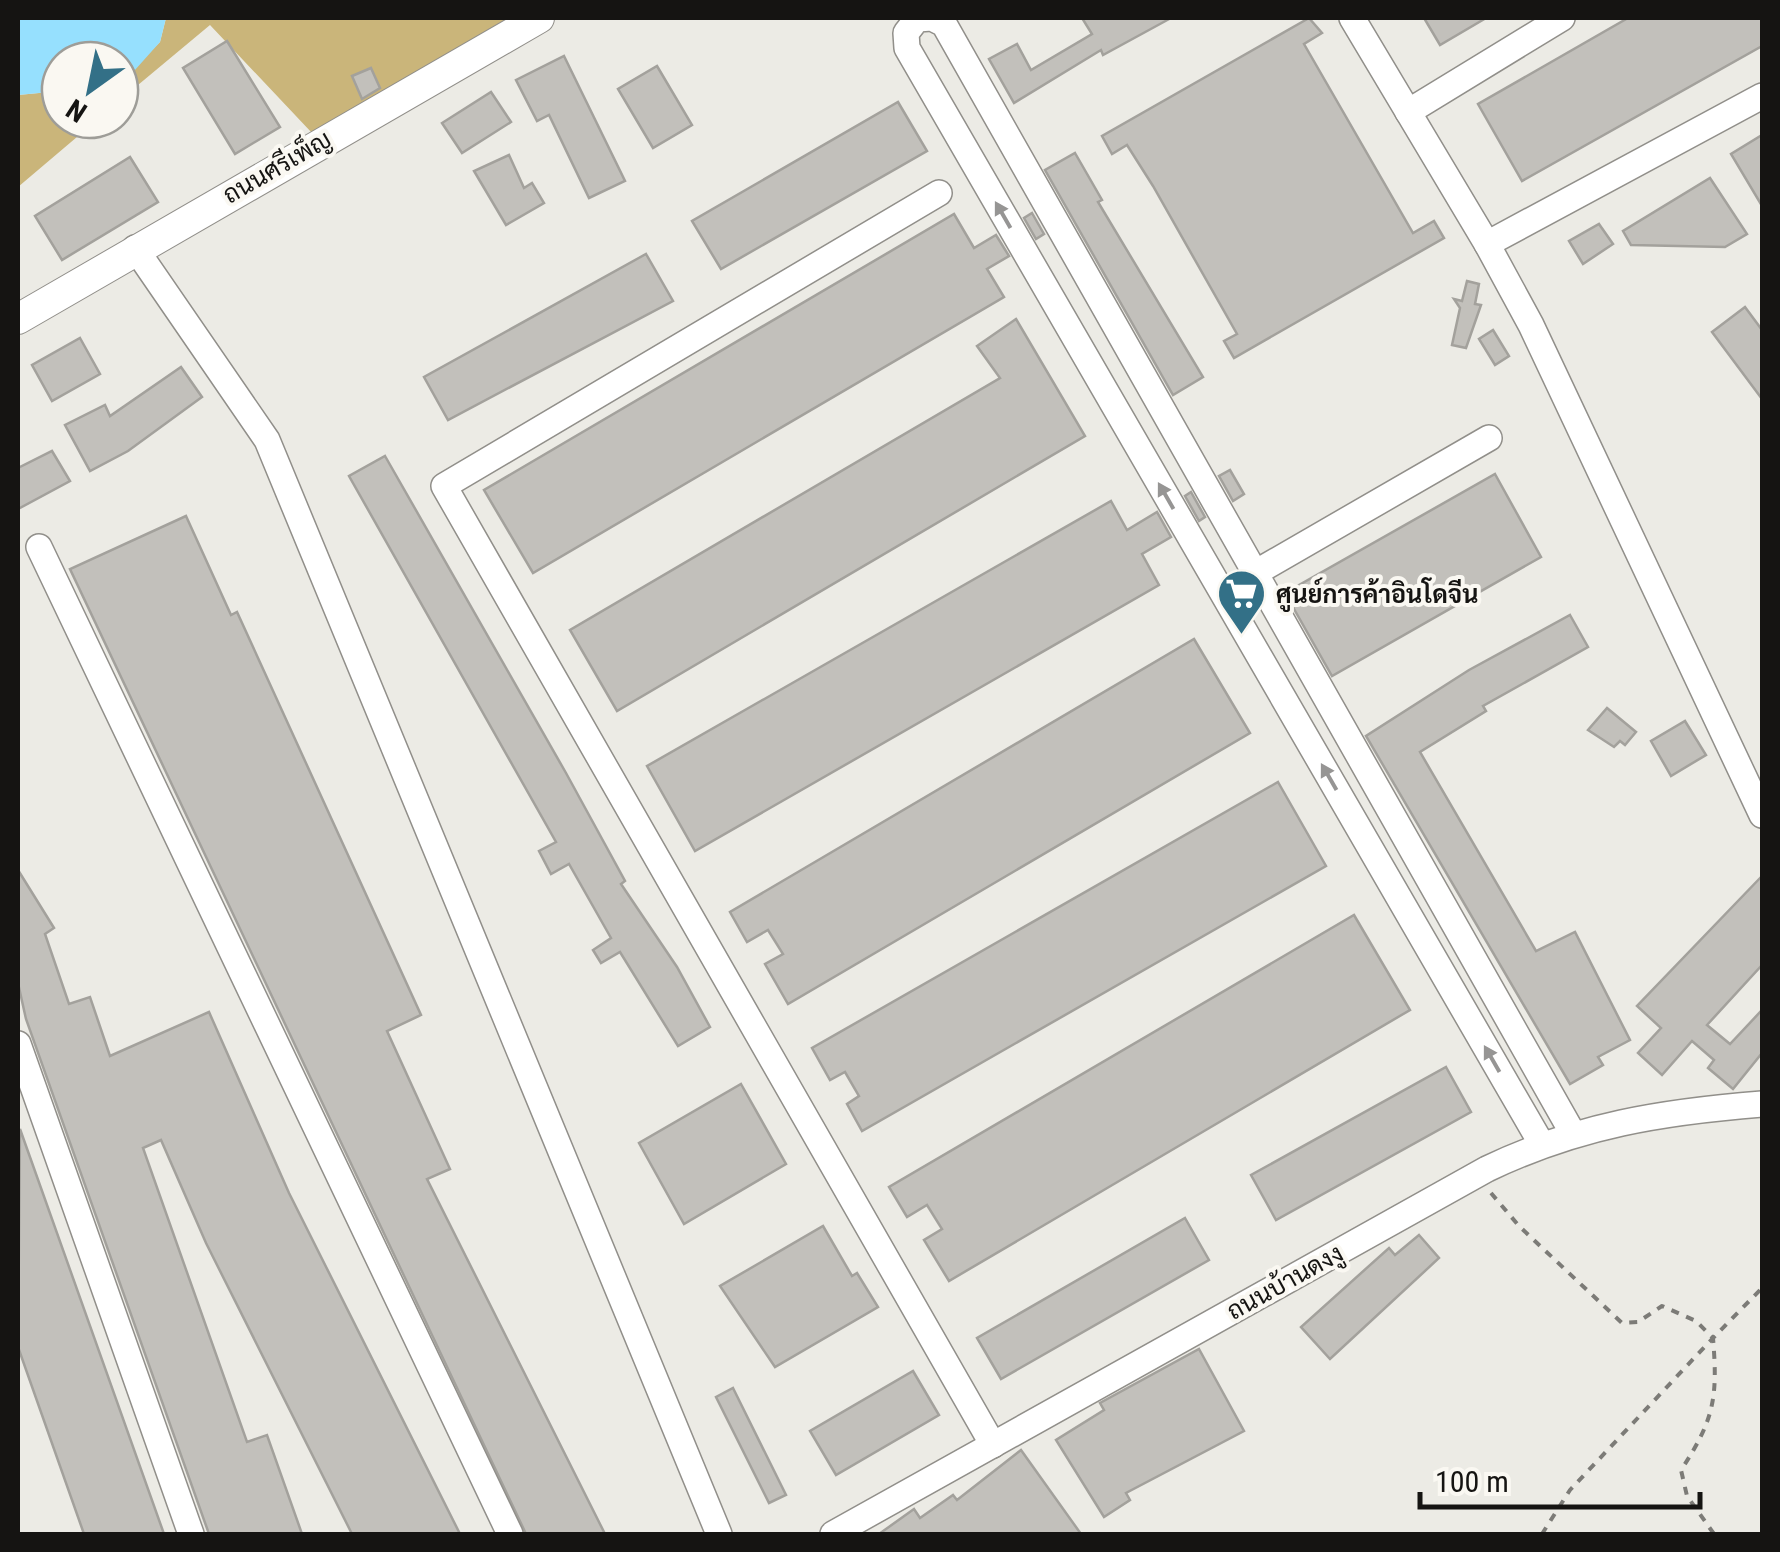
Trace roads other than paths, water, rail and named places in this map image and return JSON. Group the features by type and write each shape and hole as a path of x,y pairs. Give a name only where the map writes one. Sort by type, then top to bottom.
{"main road":[{"name":"ถนนศรีเพ็ญ","path":"18,319 539,18"}],"street":[{"path":"1540,1143 907,48 906,33 915,18 932,18 944,24 1572,1132"},
{"path":"1352,18 1531,325 1762,814"},
{"path":"1408,112 1562,18"},
{"path":"1487,244 1762,96"},
{"path":"939,193 444,486 993,1445"},
{"path":"135,248 267,440 719,1534"},
{"path":"1255,574 1490,438"},
{"path":"39,547 510,1534"},
{"path":"18,1044 190,1534"},
{"name":"ถนนบ้านดงงู","path":"833,1534 1540,1143 1572,1132 1676,1110 1762,1104"}],"water":[{"path":"18,18 166,18 160,42 140,64 140,40 40,40 40,93 18,95"}],"place":[{"name":"ศูนย์การค้าอินโดจีน","path":"1241,636"}]}
